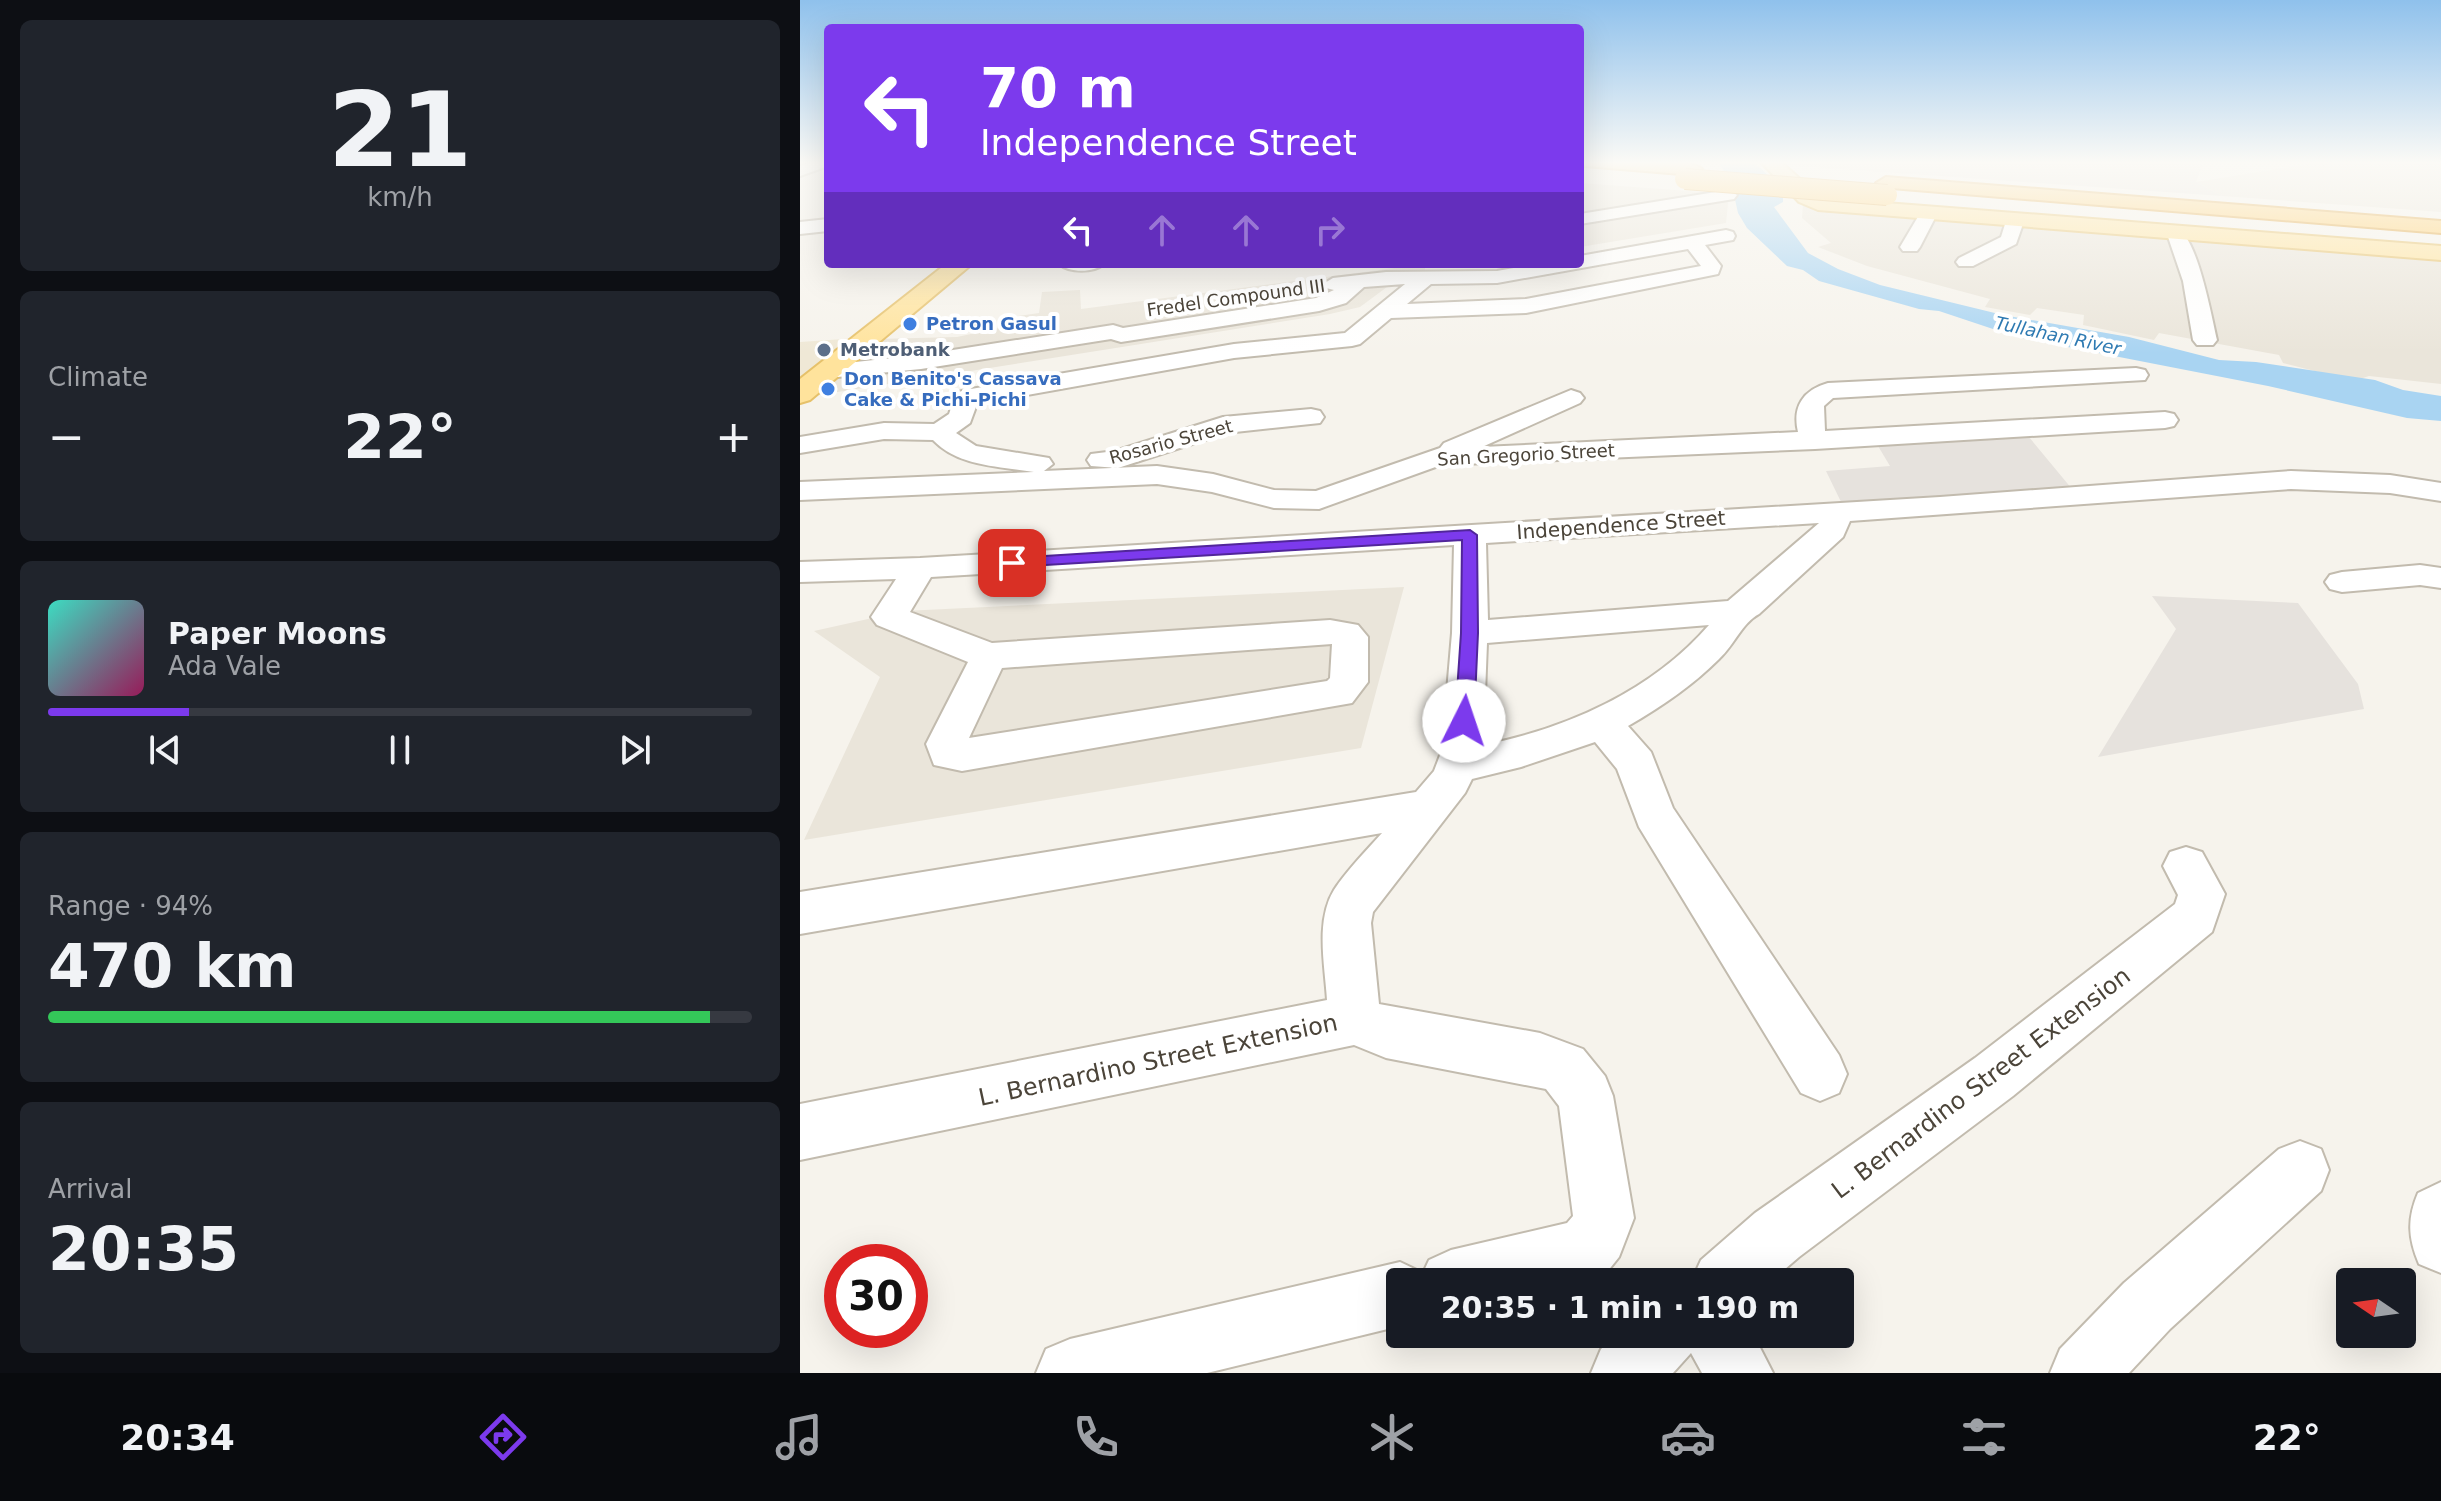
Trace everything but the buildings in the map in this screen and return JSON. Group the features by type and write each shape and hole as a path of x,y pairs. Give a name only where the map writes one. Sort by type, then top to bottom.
{"highway":[{"path":"2295,225 2441,238"},
{"path":"2409,225 2441,228"}],"main road":[{"path":"2065,225 2441,253"},
{"path":"800,394 955,268"}],"street":[{"path":"800,228 824,225"},
{"path":"1910,247 1922,225"},
{"path":"1966,262 2009,240 2014,225"},
{"path":"2176,234 2193,281 2205,340"},
{"path":"1584,261 1726,236"},
{"path":"1388,311 1526,306 1711,270 1693,242"},
{"path":"800,445 884,431 940,432 961,417 965,398 1234,351 1352,339 1425,278 1497,277 1546,268"},
{"name":"Fredel Compound III","path":"827,371 921,362 1113,332 1121,335 1319,304 1338,298 1358,281 1425,278"},
{"path":"1815,441 1808,422 1808,411 1818,396 1828,391 2136,375"},
{"path":"1437,457 1571,398"},
{"name":"Rosario Street","path":"940,432 952,444 969,453 1032,464 1118,459 1223,425 1311,417"},
{"name":"San Gregorio Street","path":"800,491 1157,475 1213,483 1274,499 1319,500 1437,457 1815,441 2165,420"},
{"name":"Independence Street","path":"800,572 920,568 1470,535 2291,480 2390,484 2441,492"},
{"path":"1470,633 1735,612 1747,606 1832,530 1836,517 1833,512"},
{"path":"1354,1020 1347,923 1351,904 1425,808 1450,781 1462,750 1470,633 1470,535"},
{"path":"920,568 889,617 989,656 1330,632 1345,633 1350,637 1349,682 1338,693 962,755 948,754 946,744 989,656"},
{"path":"2342,582 2420,575 2441,578"},
{"path":"1457,766 1520,755 1603,724 1669,684 1722,635 1729,622"},
{"path":"1603,724 1636,763 1654,815 1820,1074"},
{"path":"800,913 1425,808"},
{"name":"L. Bernardino Street Extension","path":"1739,1268 1777,1235 1994,1077 2195,917 2202,894 2186,866"},
{"name":"L. Bernardino Street Extension","path":"800,1132 1354,1020 1386,1032 1540,1060 1564,1068 1585,1096 1604,1218 1597,1235 1585,1250 1510,1268"},
{"path":"2084,1373 2147,1306 2300,1170"},
{"path":"2441,1212 2441,1242"},
{"path":"1070,1373 1386,1297"},
{"path":"1625,1373 1651,1348"},
{"path":"1724,1348 1739,1373"}],"shaded area":[{"path":"1584,225 1713,225 1584,246"},
{"path":"1810,225 2049,225 2441,257 2441,384 2369,376 2354,381 2283,363 2279,355 2159,333 2154,340 2083,325 2084,315 2037,308 2030,315 1985,307 1990,299 1867,266 1818,247 1831,243"},
{"path":"1394,268 1425,268 1425,278 1387,287 1360,307 1330,314 806,397 876,339 957,337 1013,325 1018,316 1039,313 1042,292 1080,290 1081,309"},
{"path":"858,338 800,383 800,342"},
{"path":"2024,431 2072,489 1843,506 1826,471 1890,466 1875,441"},
{"path":"1404,587 1361,748 804,840 880,677 814,631 904,611"},
{"path":"2152,596 2298,603 2358,684 2364,709 2098,757 2176,629"}],"water":[{"name":"Tullahan River","path":"1745,225 1787,225 1808,253 1838,269 1880,285 2003,315 2129,337 2219,360 2256,362 2375,380 2403,390 2441,396 2441,421 2407,418 2268,386 2017,337 1939,311 1919,309 1819,281 1803,270 1787,266"}],"place":[{"name":"Petron Gasul","path":"910,324"},
{"name":"Metrobank","path":"824,350"},
{"name":"Don Benito's Cassava Cake & Pichi-Pichi","path":"828,389"}],"route":[{"path":"1012,563 1470,535 1470,633 1464,721"}]}
